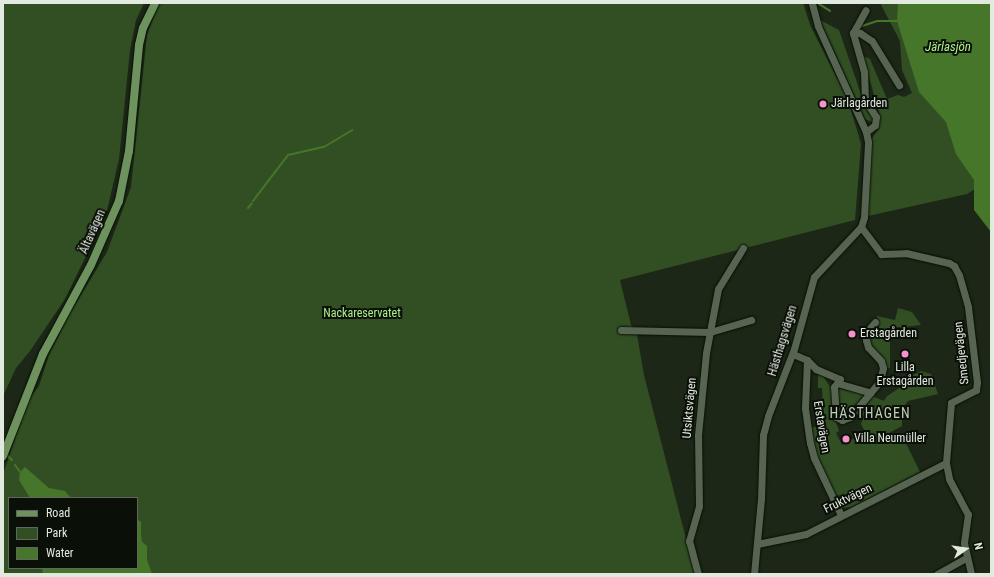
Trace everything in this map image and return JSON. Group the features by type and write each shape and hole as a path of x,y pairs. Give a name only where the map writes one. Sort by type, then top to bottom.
{"main road":[{"name":"Ältavägen","path":"3,456 42,354 91,265 119,202 129,151 139,45 143,28 155,3"}],"street":[{"path":"812,3 816,20 866,132 868,142 866,205 861,227"},
{"path":"866,10 853,33 864,72 865,100 876,117 875,125 866,132"},
{"path":"853,33 860,33 872,41 899,85"},
{"name":"Hästhagsvägen","path":"754,574 763,435 793,354 814,277 861,227"},
{"name":"Smedjevägen","path":"861,227 881,254 906,253 949,263 954,266 959,276 968,307 977,382 976,390 951,403 946,463 949,479 968,514 964,536 966,558 971,574"},
{"name":"Utsiktsvägen","path":"698,574 689,536 699,506 698,435 710,332 718,289 743,248"},
{"path":"621,330 710,332 751,320"},
{"path":"838,381 834,387 834,406 836,417 842,420 859,409 880,381 883,368 881,362 868,347 866,340 867,331 875,322"},
{"path":"793,354 807,360 816,369 838,381 871,393"},
{"name":"Erstavägen","path":"807,360 805,408 810,443 814,458 841,515"},
{"name":"Fruktvägen","path":"757,544 806,534 946,463"},
{"path":"937,574 966,558"}],"green space":[{"path":"3,3 144,3 136,20 130,50 119,159 106,215 65,299 30,351 16,368 3,396"},
{"name":"Nackareservatet","path":"159,3 803,3 810,25 848,100 861,144 855,220 620,280 631,325 636,329 644,375 695,574 3,574 3,474 28,401 39,386 49,355 69,315 107,252 131,187 147,35"},
{"path":"880,3 991,3 975,189 967,194 868,216 872,138 879,129 880,116 863,56 870,59 887,99 898,95 904,97 912,93 902,70 900,41"},
{"path":"820,20 839,30 868,113 873,116 872,122 865,119"},
{"path":"898,308 912,312 921,325 903,327 902,335 901,327 890,327 890,368 885,368 868,343 870,329 878,327 877,316 895,320"},
{"path":"921,371 931,374 938,394 908,401 902,409 902,426 889,433 890,437 899,433 902,435 920,472 852,507 840,508 819,463 809,428 824,425 822,388 818,388 818,375 821,373 831,388 834,417 839,431 836,433 842,445 865,432 861,424 864,416 859,414 872,396 884,401 887,396 904,385 902,381"},
{"path":"836,388 865,394 847,416 839,417"}],"water":[{"name":"Järlasjön","path":"898,3 991,3 991,232 974,210 974,180 956,154 946,122 919,92 897,21"},
{"path":"25,467 49,488 65,491 70,497 29,497 19,480 20,472"},
{"path":"138,520 141,522 142,542 147,546 147,560 152,574 43,574 42,569 138,569"}],"waterway":[{"path":"819,4 830,11"},
{"path":"859,27 878,21 897,21"},
{"path":"253,201 288,155 324,147 352,130"},
{"path":"248,208 252,203"},
{"path":"7,455 12,460"},
{"path":"15,465 20,472"}],"place":[{"name":"Järlagården","path":"823,104"},
{"name":"Erstagården","path":"852,334"},
{"name":"Lilla Erstagården","path":"905,354"},
{"name":"Villa Neumüller","path":"846,439"}],"district":[{"name":"HÄSTHAGEN","path":"870,413"}]}
